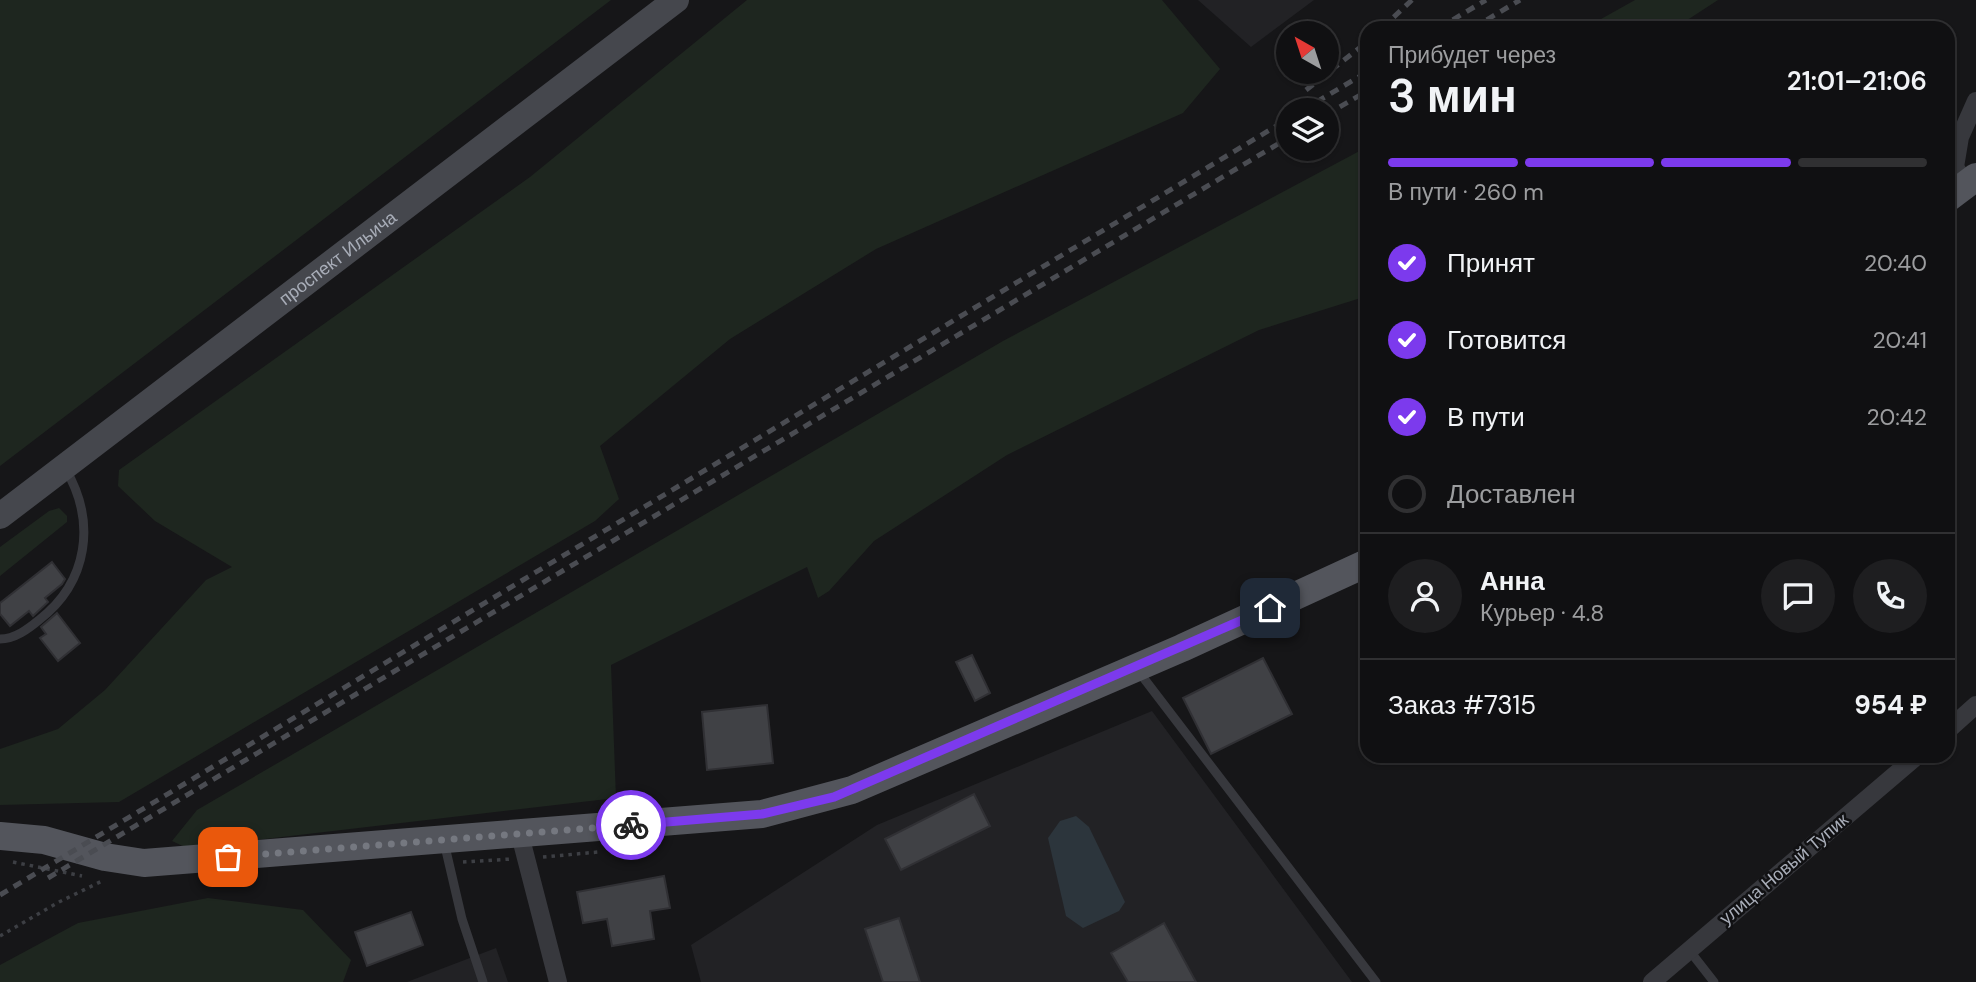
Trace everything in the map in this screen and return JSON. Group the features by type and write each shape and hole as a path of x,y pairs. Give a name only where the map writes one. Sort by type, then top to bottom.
{"main road":[{"path":"0,836 44,840 128,862 144,863 762,814 819,801 852,790 1136,668 1360,566"}],"street":[{"name":"проспект Ильича","path":"0,516 676,0"},
{"path":"1963,187 1955,167 1961,137 1976,101"},
{"path":"1955,725 1975,709"},
{"name":"улица Новый Тупик","path":"1652,982 1909,763"},
{"path":"520,835 558,982"}],"lane":[{"path":"0,639 16,635 48,613 75,581 82,560 84,539 76,493 64,467"},
{"path":"1136,668 1376,982"},
{"path":"443,841 483,982"},
{"path":"1689,950 1714,982"}],"path":[{"path":"0,936 59,901 102,881"}],"shaded area":[{"path":"0,0 611,0 0,466"},
{"path":"747,0 1162,0 1220,69 1183,113 876,249 730,339 600,446 619,499 595,521 119,802 0,805 0,749 58,729 105,690 206,580 232,567 155,521 118,486 119,470 530,177"},
{"path":"1198,0 1314,0 1286,21 1276,21 1276,28 1251,47"},
{"path":"1635,0 1718,0 1686,21 1598,21"},
{"path":"1360,151 1360,298 1259,330 1007,455 874,541 829,591 818,598 807,567 611,665 616,798 187,848 172,841 197,810 1003,341"},
{"path":"59,508 67,516 67,522 0,576 0,547 49,511"},
{"path":"1152,711 1352,982 701,982 691,945 877,825"},
{"path":"1076,816 1089,827 1125,902 1119,911 1083,928 1066,916 1048,838 1060,821"},
{"path":"208,898 303,910 351,960 343,982 0,982 0,965 78,923"},
{"path":"496,948 508,982 407,982"}],"building":[{"path":"52,562 65,579 62,584 45,598 48,602 33,616 29,611 10,626 0,614 0,603"},
{"path":"57,613 80,643 58,661 40,638 46,634 41,627"},
{"path":"972,655 990,693 975,701 956,662"},
{"path":"1263,658 1292,714 1211,754 1183,698"},
{"path":"767,705 773,763 707,770 702,712"},
{"path":"974,794 990,826 901,870 885,839"},
{"path":"664,876 670,908 650,911 654,939 612,946 607,919 583,923 577,892"},
{"path":"411,912 423,945 367,966 355,932"},
{"path":"899,918 920,982 883,982 865,929"},
{"path":"1164,923 1196,982 1128,982 1111,953"}],"railway":[{"path":"1390,21 1412,0"},
{"path":"1451,21 1486,0"},
{"path":"1485,21 1520,0"},
{"path":"1306,90 1360,48"},
{"path":"1323,98 1360,76"},
{"path":"1339,107 1360,95"},
{"path":"0,895 1276,126"},
{"path":"48,878 1276,145"}],"way so far":[{"path":"228,857 631,825"}],"route":[{"path":"631,825 762,814 834,797 1270,608"}]}
